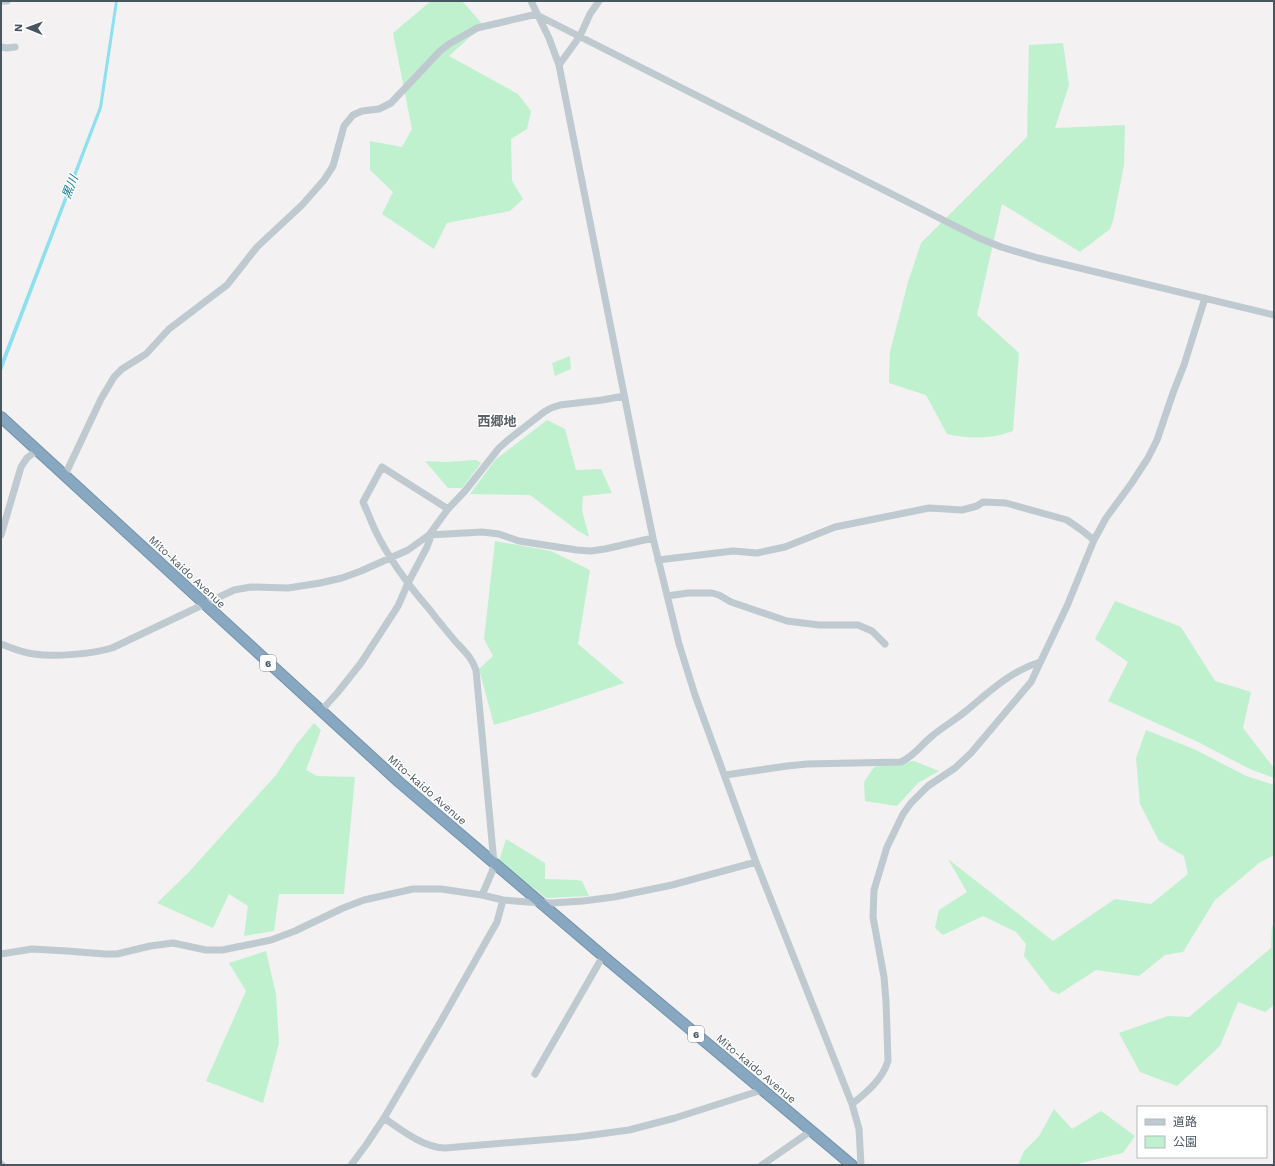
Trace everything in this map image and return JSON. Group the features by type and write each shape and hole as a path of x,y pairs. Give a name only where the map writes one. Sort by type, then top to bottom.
{"highway":[{"name":"Mito-kaido Avenue","path":"1,417 399,782 852,1165"}],"street":[{"path":"1,1 7,1"},
{"path":"531,1 550,38 559,65 653,538 679,644 695,695 756,862 852,1104 859,1129 862,1165"},
{"path":"559,65 580,36 598,1"},
{"path":"65,476 101,399 114,377 122,369 146,354 169,329 227,285 257,247 302,205 324,180 333,166 344,126 353,115 362,111 379,109 391,103 440,51 472,31 483,26 538,15 979,238 1000,247 1038,258 1274,315"},
{"path":"1,47 15,47"},
{"path":"852,1104 868,1091 879,1079 885,1070 888,1061 884,978 875,933 873,902 877,879 894,831 903,814 919,794 928,786 955,768 983,741 997,721 1031,682 1067,606 1094,540 1106,518 1148,458 1157,440 1188,353 1205,298"},
{"path":"1,644 34,654 97,653 112,648 234,590 242,588 288,588 306,586 342,578 408,550 429,535 448,509 465,491 499,448 544,412 560,405 624,396"},
{"path":"1,535 21,467 27,458 37,450"},
{"path":"448,509 382,467 363,502 375,531 391,558 408,583 455,640 468,653 476,670 494,863 492,872 482,895"},
{"path":"658,560 733,551 764,551 785,547 835,526 929,508 962,510 977,506 983,502 1006,503 1067,520 1094,540"},
{"path":"429,535 482,532 499,534 519,541 577,550 605,549 653,538"},
{"path":"320,711 338,692 361,663 398,606 427,547 430,539 429,535"},
{"path":"667,596 688,593 712,593 737,604 787,621 819,625 858,625 872,631 885,644"},
{"path":"725,776 808,764 901,762 912,756 927,740 965,712 995,686 1040,662"},
{"path":"1,954 32,949 117,954 150,946 173,943 206,950 222,950 272,940 364,900 413,889 441,889 482,895 503,900 541,903 583,901 614,897 672,885 756,862"},
{"path":"351,1165 384,1118 497,922 503,900"},
{"path":"535,1074 603,956"},
{"path":"384,1118 403,1131 430,1145 438,1148 459,1147 577,1137 629,1130 675,1118 762,1090"},
{"path":"762,1165 811,1131"}],"green space":[{"path":"431,1 462,1 485,27 470,37 449,56 518,94 531,111 527,129 511,139 512,181 523,199 510,211 447,223 434,249 382,214 393,192 370,170 370,141 402,147 412,129 393,33"},
{"path":"1063,43 1069,85 1055,128 1125,125 1124,165 1113,221 1110,229 1080,252 1002,204 977,315 1019,353 1013,431 989,437 964,437 947,434 926,395 889,383 890,352 908,282 921,243 1027,137 1029,45"},
{"path":"570,356 571,369 555,376 552,363"},
{"path":"547,420 565,429 576,470 601,469 612,493 583,496 582,510 589,537 578,531 530,495 470,494 495,460"},
{"path":"476,460 481,463 462,488 448,488 425,461 446,462"},
{"path":"495,541 551,551 590,570 578,644 624,683 494,725 479,669 493,656 484,639"},
{"path":"1115,601 1181,627 1215,681 1251,692 1243,728 1274,768 1274,778 1250,769 1198,742 1108,701 1128,662 1095,639"},
{"path":"314,723 321,730 306,770 317,776 355,777 344,894 279,894 274,931 244,936 248,906 229,894 213,928 157,903 189,872 276,775 296,745"},
{"path":"1146,730 1196,750 1246,776 1274,785 1274,855 1259,863 1215,900 1183,952 1165,955 1139,976 1096,970 1059,994 1051,991 1024,956 1026,944 1016,932 983,916 943,935 935,928 939,910 967,892 948,859 1053,941 1115,899 1151,904 1188,874 1184,856 1159,841 1140,804 1136,758"},
{"path":"914,761 939,771 918,783 897,806 865,801 864,782 874,767"},
{"path":"506,839 545,863 545,879 582,881 589,896 546,898 499,861"},
{"path":"1274,925 1274,1005 1265,1012 1238,1002 1220,1046 1177,1086 1140,1072 1119,1033 1168,1016 1189,1017 1271,948 1272,926"},
{"path":"266,951 276,994 279,1043 263,1103 206,1081 246,991 229,963"},
{"path":"1054,1109 1072,1129 1101,1111 1135,1136 1123,1153 1077,1165 1018,1165 1024,1151 1039,1136"}],"water":[{"name":"黒川","path":"115,1 118,1 102,108 1,373 1,362 99,107"}],"district":[{"name":"西郷地","path":"497,421"}]}
